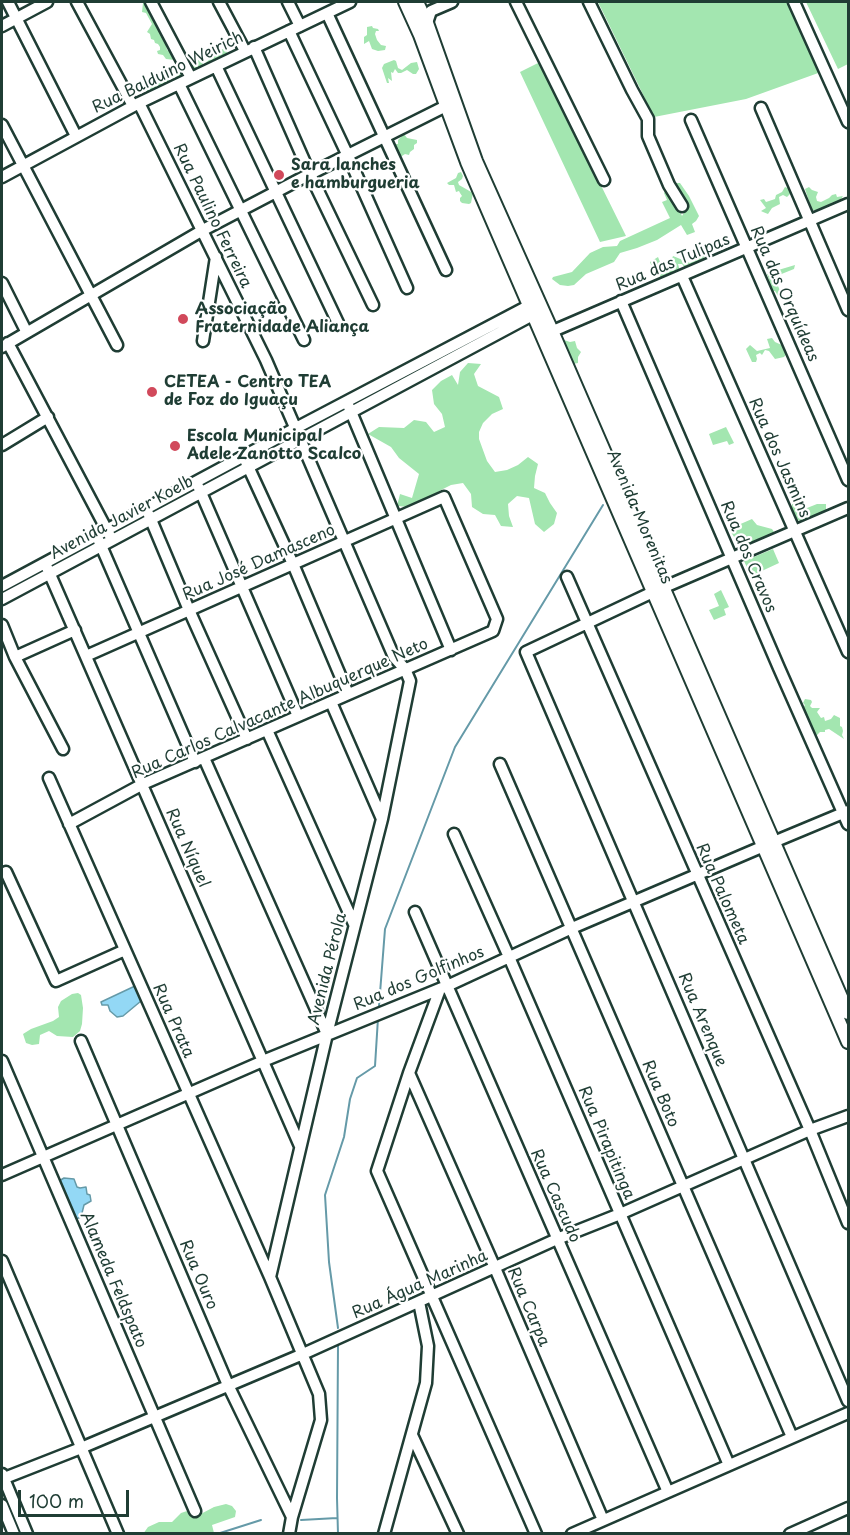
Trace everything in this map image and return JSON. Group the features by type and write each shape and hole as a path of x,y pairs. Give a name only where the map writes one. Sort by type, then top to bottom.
{"main road":[{"name":"Avenida Morenitas","path":"405,2 476,161 547,334 769,844 849,1042"},
{"name":"Avenida Morenitas","path":"417,2 427,23 450,104"},
{"name":"Avenida Morenitas","path":"769,844 849,1013"}],"street":[{"path":"8,2 76,136"},
{"path":"2,26 47,2"},
{"name":"Rua Paulino Ferreira","path":"78,2 216,256 266,360 394,657 405,669"},
{"path":"151,2 191,78"},
{"path":"219,2 249,49 373,305"},
{"path":"288,2 300,26"},
{"name":"Rua Balduino Weirich","path":"2,177 136,105 350,2"},
{"path":"427,23 431,11 453,2"},
{"path":"516,2 604,180"},
{"path":"589,2 648,118 648,136 669,185 682,206"},
{"path":"794,2 849,122"},
{"path":"327,13 446,270"},
{"path":"289,31 407,288"},
{"path":"216,66 338,323"},
{"path":"179,84 304,340"},
{"path":"327,1034 139,633 104,538 48,417 5,345 239,210 450,104"},
{"path":"761,108 849,310"},
{"name":"Rua das Orquídeas","path":"691,120 849,480"},
{"path":"2,125 117,345"},
{"name":"Rua das Tulipas","path":"547,334 849,204"},
{"path":"203,341 216,256"},
{"name":"Rua dos Jasmins","path":"682,276 849,652"},
{"path":"2,283 26,332"},
{"name":"Rua dos Cravos","path":"621,301 779,668 847,816"},
{"name":"Avenida Javier Koelb","path":"2,599 48,568 198,487 243,457 296,428 536,308"},
{"name":"Avenida Javier Koelb","path":"198,487 249,467 301,440 536,308"},
{"path":"346,402 451,650"},
{"path":"2,445 48,417"},
{"path":"243,457 293,564 348,694"},
{"path":"198,487 298,716"},
{"name":"Rua José Damasceno","path":"86,656 444,497 497,619"},
{"path":"588,624 658,590 849,508"},
{"path":"149,514 247,739"},
{"name":"Avenida Javier Koelb","path":"2,586 48,568"},
{"name":"Rua Níquel","path":"48,568 300,1146"},
{"name":"Rua Palometa","path":"567,578 849,1223"},
{"name":"Rua Carlos Calvacante Albuquerque Neto","path":"69,824 143,784 492,631 497,619"},
{"name":"Rua Arenque","path":"588,624 526,652 849,1401"},
{"path":"2,625 15,657 63,749"},
{"path":"15,657 75,630"},
{"name":"Avenida Pérola","path":"270,1277 327,1034 382,819 410,681 405,669"},
{"path":"331,702 382,819"},
{"path":"267,730 354,924"},
{"name":"Rua Boto","path":"500,764 792,1437"},
{"name":"Rua Prata","path":"49,778 270,1277 319,1394 321,1420 289,1533"},
{"name":"Rua dos Golfinhos","path":"2,1175 263,1061 443,987 572,928 769,844 847,816"},
{"name":"Rua Pirapitinga","path":"454,834 729,1465"},
{"path":"6,872 56,981 125,950"},
{"name":"Rua Cascudo","path":"415,912 443,987 558,1239 668,1492"},
{"path":"443,987 409,1073 377,1171 536,1533"},
{"name":"Rua Ouro","path":"81,1041 228,1385 292,1517"},
{"name":"Alameda Feldspato","path":"2,1061 195,1511"},
{"name":"Rua Carpa","path":"409,1073 603,1520"},
{"name":"Rua Água Marinha","path":"2,1477 81,1448 303,1354 558,1239 810,1130 849,1116"},
{"path":"2,1261 118,1533"},
{"path":"384,1533 426,1383 428,1346 419,1302"},
{"path":"572,1533 849,1413"},
{"path":"412,1436 458,1533"},
{"path":"2,1477 27,1533"},
{"path":"2,1504 14,1533"},
{"path":"790,1533 849,1508"}],"green space":[{"path":"141,2 145,2 148,12 167,39 167,50 174,54 185,76 148,94 147,90 152,81 163,81 158,72 164,71 169,81 180,73 175,60 166,59 163,55 158,54 160,47 147,32 152,24 146,13 142,12 143,3"},
{"path":"598,2 788,2 821,72 746,99 654,117"},
{"path":"806,2 848,2 848,64 838,69"},
{"path":"225,23 236,45 231,48 226,47 227,53 224,57 194,71 191,70 188,65 192,61 201,60 203,64 209,60 211,55 223,49 224,43 228,44 230,38 224,26"},
{"path":"372,26 378,29 379,31 375,34 377,40 381,45 386,46 385,50 372,49 369,41 364,44 367,27"},
{"path":"394,60 398,68 402,70 411,63 417,62 419,69 416,74 413,74 407,70 398,73 395,69 393,73 391,72 392,81 388,78 389,83 387,83 382,68 384,64"},
{"path":"540,62 626,236 600,242 520,72"},
{"path":"404,134 407,138 417,140 417,143 409,155 405,154 399,158 392,143 398,144 398,140"},
{"path":"461,172 463,176 458,182 459,185 473,193 469,204 462,203 459,191 456,192 454,185 447,183"},
{"path":"670,183 680,183 689,196 699,216 692,224 695,232 687,235 681,225 657,240 620,253 614,262 586,274 574,285 560,285 552,279 572,272 590,253 603,247 617,246 620,241 670,218 662,202 667,200 664,193 666,190 674,198 682,216 686,209"},
{"path":"785,187 791,189 792,192 787,197 783,195 779,197 780,204 772,208 768,214 761,211 766,208 760,200 764,199 766,202 775,199"},
{"path":"809,187 818,192 817,201 821,202 836,194 837,197 843,196 840,201 831,203 830,211 824,214 812,210 805,189"},
{"path":"708,249 709,255 704,257 702,264 686,269 682,264 678,264 680,271 668,280 660,277 658,267 652,267 650,262 658,257 665,265 670,263 673,256 690,263 698,259 698,253"},
{"path":"795,265 794,269 774,277 782,295 780,299 766,283 769,280 767,274"},
{"path":"772,338 784,346 787,353 784,357 775,359 769,351 765,350 762,355 760,353 756,355 756,362 752,362 746,349 750,345 757,351 770,348 767,339"},
{"path":"564,340 575,341 581,352 578,363 573,364 570,360 560,343"},
{"path":"468,363 481,364 474,374 478,386 499,397 503,409 492,414 483,423 479,432 479,439 487,461 495,472 518,465 528,457 538,464 534,488 545,493 557,513 554,524 544,532 535,524 529,498 517,496 508,504 513,527 501,526 495,515 483,514 472,507 471,494 463,483 451,485 409,507 397,506 400,494 412,498 419,474 399,458 391,447 368,434 379,427 404,428 414,420 426,422 434,432 445,427 442,414 434,404 432,390 452,375 458,385 460,372"},
{"path":"726,427 734,443 729,445 727,441 713,445 709,434"},
{"path":"792,504 803,505 807,508 817,504 826,504 826,510 811,519 795,520"},
{"path":"752,519 757,525 772,529 773,535 741,548 729,529"},
{"path":"773,549 779,563 751,576 744,561"},
{"path":"721,590 729,607 724,609 726,615 714,620 709,610 719,606 714,594"},
{"path":"805,699 811,700 812,708 820,708 817,712 821,718 824,717 825,721 834,715 840,718 844,739 829,729 817,735 811,732 802,709"},
{"path":"78,993 81,995 83,1008 80,1031 73,1037 57,1036 49,1031 40,1035 39,1044 26,1043 23,1034 59,1017 58,1007 61,1001"},
{"path":"226,1504 232,1506 236,1511 235,1517 212,1525 214,1533 143,1534 148,1527 159,1522 172,1522 181,1513 193,1511 197,1516 214,1507"}],"water":[{"path":"135,986 142,995 141,1001 123,1016 117,1017 110,1011 108,1005 102,1005 101,1002"},
{"path":"64,1178 74,1179 77,1187 86,1187 87,1194 90,1195 91,1201 84,1205 81,1217 76,1219 66,1205 68,1199 60,1187 59,1181"}],"waterway":[{"path":"379,1006 385,929 455,747 603,505"},
{"path":"338,1328 329,1262 325,1195 344,1137 350,1099 357,1078 375,1066 378,1018"},
{"path":"338,1345 338,1534"},
{"path":"301,1520 337,1518"},
{"path":"217,1534 261,1520"}],"place":[{"name":"Sara lanches e hamburgueria","path":"279,175"},
{"name":"Associação Fraternidade Aliança","path":"183,319"},
{"name":"CETEA - Centro TEA de Foz do Iguaçu","path":"152,392"},
{"name":"Escola Municipal Adele Zanotto Scalco","path":"175,446"}]}
